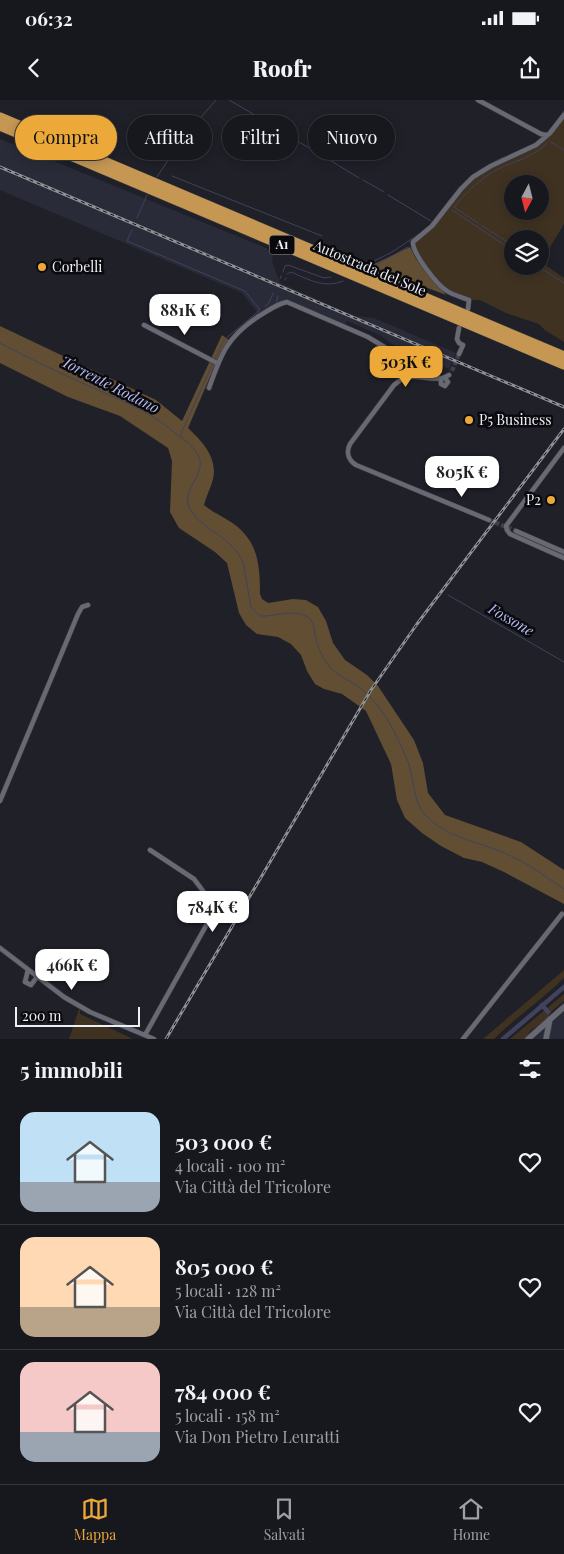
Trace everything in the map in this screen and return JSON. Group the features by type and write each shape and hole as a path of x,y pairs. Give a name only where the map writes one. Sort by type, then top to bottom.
{"highway":[{"name":"Autostrada del Sole","path":"0,117 564,356"},
{"name":"Autostrada del Sole","path":"0,126 564,365"}],"street":[{"path":"478,100 546,135"},
{"path":"468,309 469,300 452,294 442,287 418,256 413,242 435,223 461,189 473,177 543,140 564,115"},
{"path":"209,388 217,363 226,346 243,327 272,308 287,302 365,335 394,353 398,359 410,366 419,376"},
{"path":"144,325 217,363"},
{"path":"459,328 457,339 459,343 463,344 459,354"},
{"path":"398,359 398,374 394,384 350,444 348,454 350,459 356,465 489,520"},
{"path":"398,368 406,364"},
{"path":"410,376 412,370"},
{"path":"398,374 403,378"},
{"path":"394,384 410,376 434,379 446,378"},
{"path":"564,448 506,526 510,534 564,558"},
{"path":"516,531 564,552"},
{"path":"0,801 78,614 82,607 88,605"},
{"path":"142,1036 212,915 203,891 194,879 150,850"},
{"path":"463,1039 562,914"},
{"path":"0,948 64,997 142,1036 154,1039"},
{"path":"28,970 25,982 27,984 31,985 37,977"},
{"path":"531,1038 534,1032 564,1007"},
{"path":"546,1037 550,1019"},
{"path":"538,1030 543,1032 546,1037"}],"shaded area":[{"path":"564,115 564,224 549,249 549,230 504,230 504,275 549,275 549,268 564,278 564,342 539,324 506,313 480,300 469,300 445,290 418,256 414,240 430,228 473,177 536,145"},
{"path":"0,139 15,145 15,160 51,160 266,248 273,254 272,262 280,283 355,316 374,318 456,353 449,369 392,344 380,335 347,321 344,328 287,304 261,317 242,293 0,190"},
{"path":"410,247 416,259 446,295 370,266"},
{"path":"0,326 156,400 182,421 222,335 229,340 216,363 188,428 208,450 213,464 213,479 204,505 240,529 252,545 258,563 262,599 268,603 293,599 306,600 318,607 326,621 333,643 345,660 367,675 378,686 414,740 423,763 428,793 445,815 521,842 564,870 564,904 504,872 482,862 464,858 441,846 405,818 397,800 391,764 366,711 342,694 324,689 315,684 307,671 301,655 291,644 278,637 257,634 246,625 239,613 227,563 215,552 179,528 170,512 172,461 168,448 120,416 68,397 0,363"},
{"path":"564,970 564,978 547,994 494,1039 483,1039"},
{"path":"564,994 564,1001 553,1010 543,1023 531,1030 525,1039 510,1039"},
{"path":"79,1009 80,1014 133,1039 69,1039"},
{"path":"563,1013 564,1039 534,1039"}],"waterway":[{"path":"157,177 182,139 216,100"},
{"path":"229,100 255,115"},
{"path":"550,130 564,111"},
{"path":"298,141 308,147"},
{"path":"551,142 564,150"},
{"path":"478,223 454,207 488,175 531,155 547,143"},
{"path":"444,207 457,190 471,178 485,167 504,157"},
{"path":"330,160 359,178"},
{"path":"172,176 322,236"},
{"path":"363,180 384,192"},
{"path":"137,218 147,195"},
{"path":"388,195 431,221"},
{"path":"436,225 449,208"},
{"path":"452,210 504,245"},
{"path":"481,225 504,240"},
{"path":"132,230 127,241 245,291 260,310 224,340 215,359"},
{"path":"370,263 392,252 422,232"},
{"path":"372,267 408,247"},
{"path":"283,272 285,266 288,265 324,278 331,277"},
{"path":"287,274 291,272 323,284 343,281"},
{"path":"549,273 564,283"},
{"path":"265,306 269,303 273,293"},
{"path":"276,305 278,296"},
{"name":"Torrente Rodano","path":"0,343 58,372 138,408 158,420 190,444 198,455 200,462 197,476 190,490 188,504 192,512 204,525 226,540 238,553 243,562 251,607 260,616 291,613 303,615 311,620 318,646 327,663 336,673 368,695 387,719 409,764 418,804 427,817 456,835 516,859 564,889"},
{"path":"180,436 213,363"},
{"name":"Fossone","path":"448,595 564,662"},
{"path":"503,1039 564,987"},
{"path":"542,1005 548,1012"}],"tunnel":[{"path":"452,371 459,354"},
{"path":"489,520 516,531"}],"railway":[{"path":"0,167 564,407"},
{"path":"166,1039 371,690 417,624 564,429"}],"place":[{"name":"Corbelli","path":"42,267"},
{"name":"P5 Business","path":"469,420"},
{"name":"P2","path":"551,500"}]}
